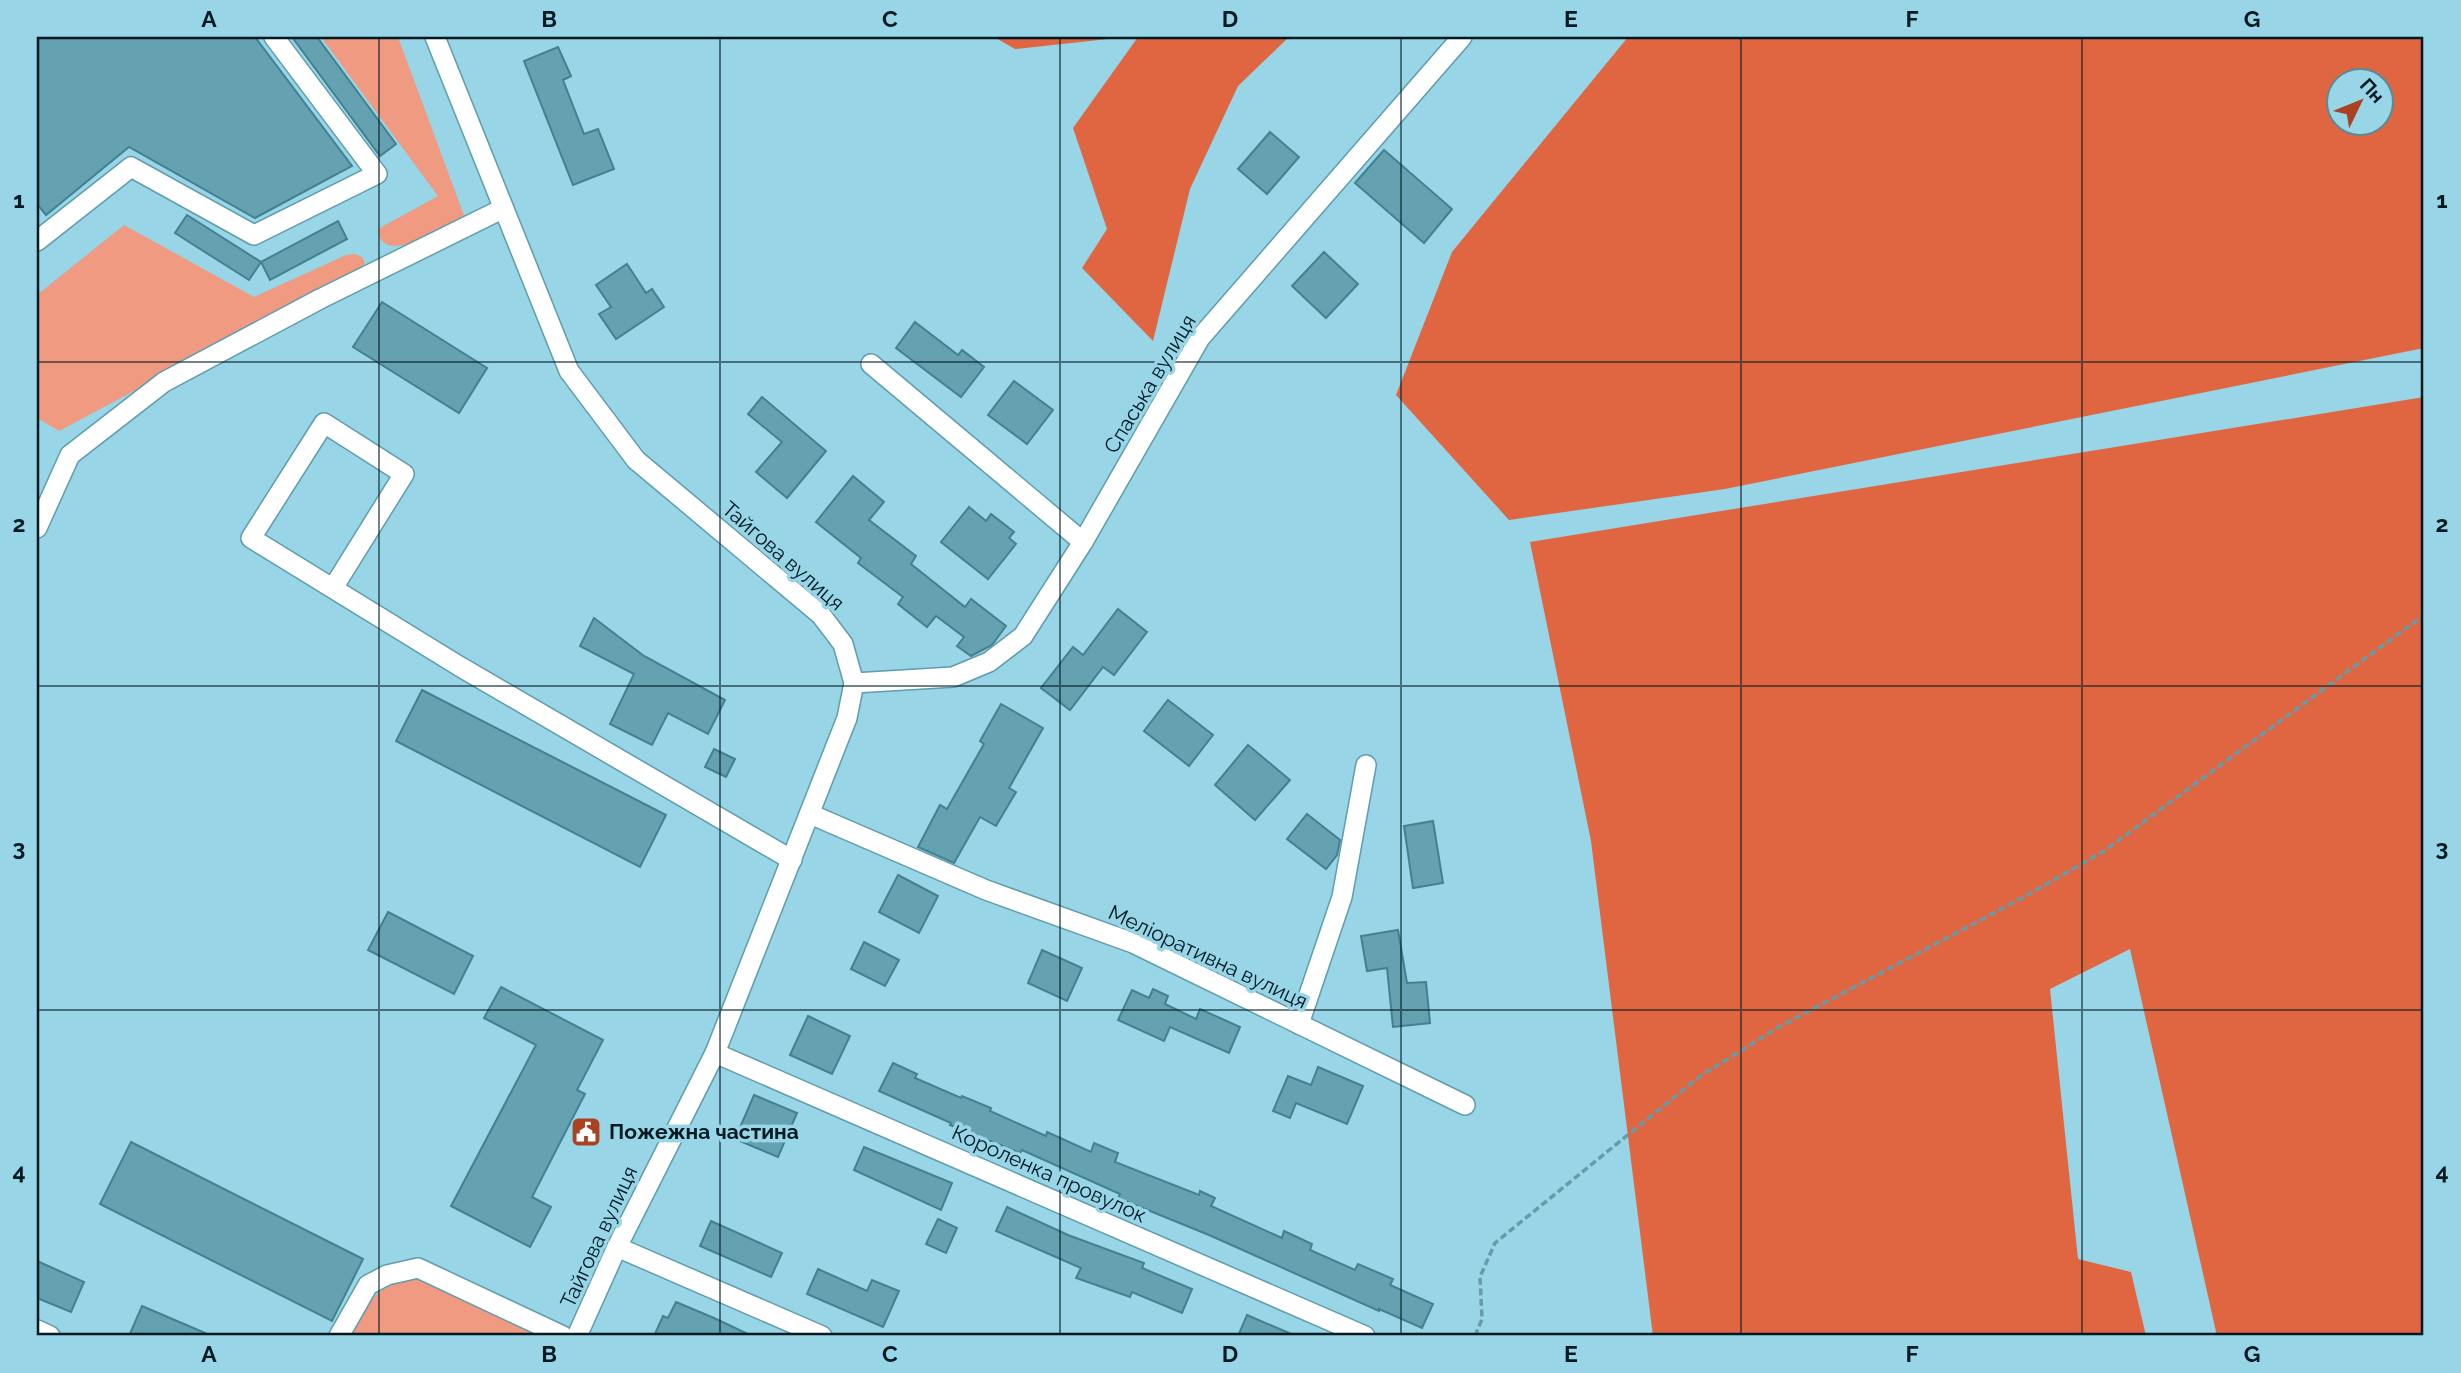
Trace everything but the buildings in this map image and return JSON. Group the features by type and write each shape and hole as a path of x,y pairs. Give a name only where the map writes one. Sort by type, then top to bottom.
{"street":[{"path":"37,241 131,167 254,234 377,174 274,37"},
{"name":"Тайгова вулиця","path":"435,37 569,371 636,460 821,615 843,644 854,683 847,718 715,1053 617,1247 577,1336"},
{"name":"Спаська вулиця","path":"854,683 953,677 989,662 1023,636 1083,542 1200,338 1462,37"},
{"path":"37,528 71,455 164,382 320,299 502,209"},
{"path":"871,363 1083,542"},
{"path":"333,588 404,474 324,423 251,538 459,666 792,860"},
{"path":"1299,1024 1342,897 1366,765"},
{"name":"Меліоративна вулиця","path":"810,814 986,890 1133,943 1465,1105"},
{"name":"Короленка провулок","path":"715,1053 1365,1336"},
{"path":"617,1247 822,1336"},
{"path":"339,1336 368,1285 387,1275 418,1268 564,1336"},
{"path":"37,1330 50,1336"}],"path":[{"path":"1475,1336 1482,1319 1480,1278 1495,1243 1699,1077 1777,1028 2022,898 2104,851 2424,615"}],"shaded area":[{"path":"321,37 398,37 466,221 415,242 390,245 381,240 378,229 438,196"},
{"path":"994,37 1127,37 1015,49"},
{"path":"1138,37 1289,37 1238,86 1190,189 1153,341 1082,268 1107,229 1073,128"},
{"path":"1628,37 2424,37 2424,348 1725,489 1509,520 1396,395 1452,252"},
{"path":"124,225 254,297 346,255 355,254 362,257 365,263 362,269 59,431 37,418 37,295"},
{"path":"2424,397 2424,1336 2217,1336 2130,949 2050,989 2078,1259 2131,1272 2146,1336 1653,1336 1591,841 1530,542"},
{"path":"420,1279 542,1336 350,1336 362,1312 384,1289"}],"place":[{"name":"Пожежна частина","path":"586,1132"}]}
